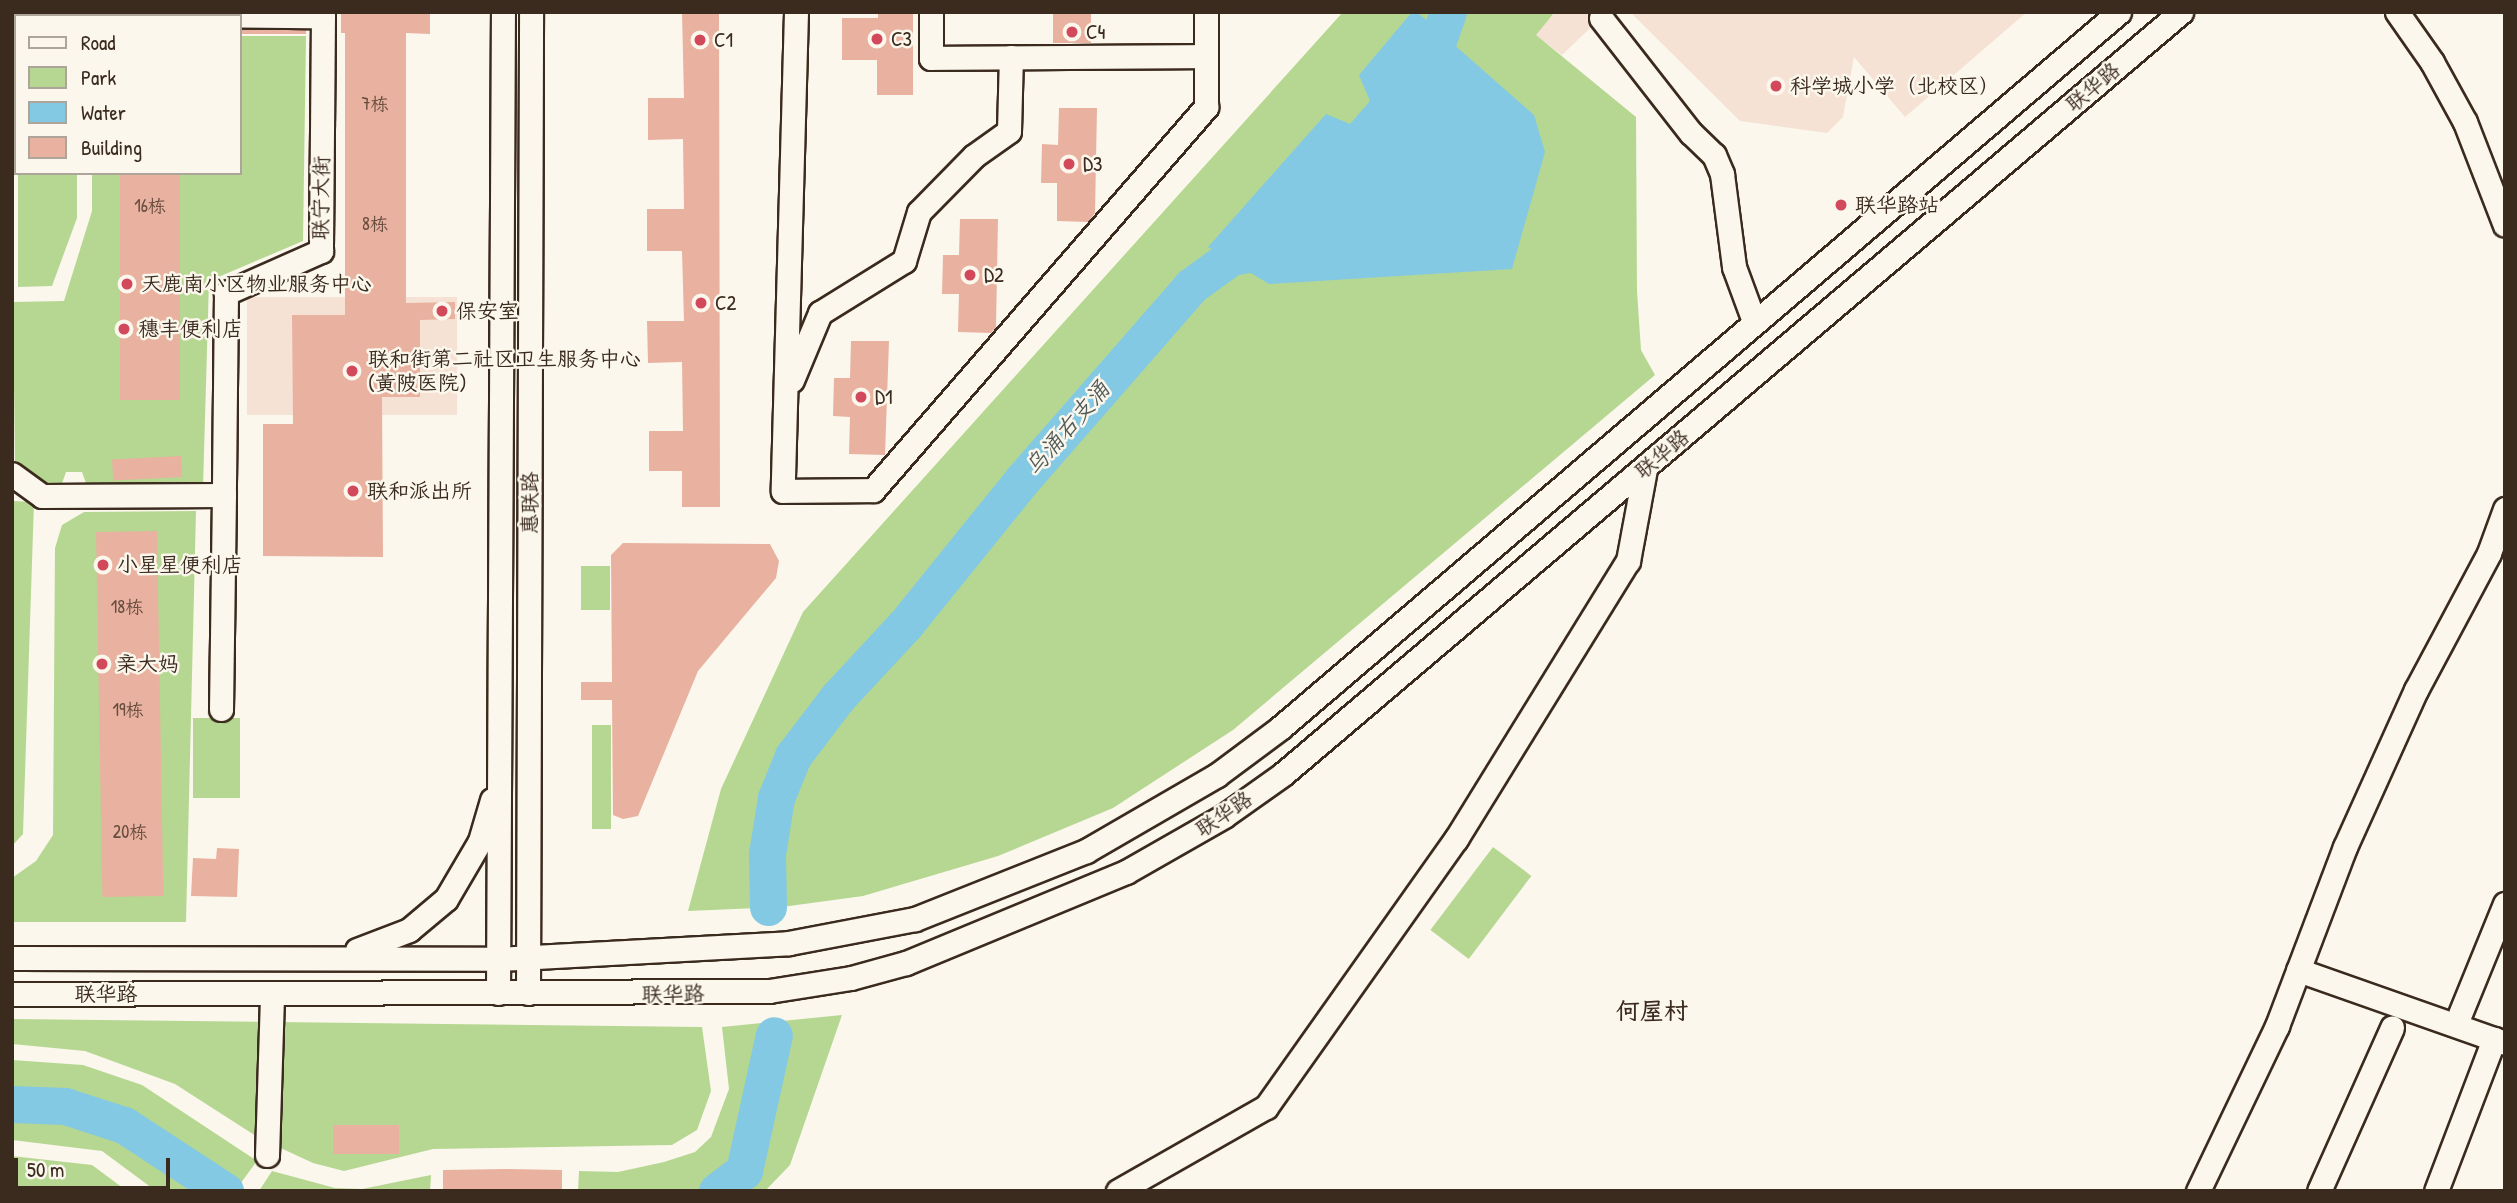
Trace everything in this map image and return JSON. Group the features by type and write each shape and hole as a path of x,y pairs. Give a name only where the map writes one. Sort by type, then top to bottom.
{"street":[{"name":"惠联路","path":"498,993 503,12"},
{"name":"惠联路","path":"528,993 531,12"},
{"path":"796,12 783,491 873,489 1206,107 1206,12"},
{"path":"931,12 931,58 1206,56"},
{"name":"联华路","path":"12,958 338,955 528,958 710,950 848,934 915,919 1086,851 1217,775 1462,576 1754,321 2119,12"},
{"name":"联华路","path":"12,994 713,994 851,978 906,963 1039,911 1126,872 1224,816 1303,758 2181,12"},
{"path":"2397,12 2432,62 2465,122 2505,225"},
{"name":"联宁大街","path":"12,13 116,14"},
{"name":"联宁大街","path":"224,495 226,293 321,251 323,16 242,15"},
{"path":"1601,18 1684,124 1714,155 1722,174 1734,267 1754,321"},
{"path":"787,393 820,313 904,261 919,212 974,156 1009,131 1011,57"},
{"path":"1118,1191 1266,1107 1456,839 1628,561 1645,469"},
{"path":"12,474 42,496 224,495 220,709"},
{"path":"2198,1191 2277,1027 2356,823 2503,519"},
{"path":"338,955 389,940 430,917 446,899 480,841 501,768"},
{"path":"2460,1014 2505,904"},
{"path":"2298,970 2500,1041 2436,1191"},
{"path":"267,1155 272,993"},
{"path":"2319,1191 2392,1028"}],"shaded area":[{"path":"1556,12 1607,12 1562,55 1535,35"},
{"name":"科学城小学（北校区）","path":"1630,12 2027,12 1905,117 1854,57 1843,117 1827,133 1740,121"},
{"name":"联和街第二社区卫生服务中心 (黄陂医院)","path":"247,297 457,297 457,415 247,415"}],"green space":[{"path":"1343,12 1555,12 1536,35 1636,117 1637,291 1641,350 1655,375 1233,730 1113,808 998,856 863,896 782,907 688,911 721,789 803,612"},
{"path":"242,36 306,36 303,241 209,281 203,487 88,489 82,472 66,472 60,489 41,489 15,467 13,302 64,301 92,211 92,175 242,175"},
{"path":"18,175 77,175 77,218 52,286 18,287"},
{"path":"12,501 34,502 23,834 12,846"},
{"path":"196,511 186,922 12,922 12,878 36,861 53,835 55,548 62,525 84,512"},
{"path":"581,566 610,566 610,610 581,610"},
{"path":"193,718 240,718 240,798 193,798"},
{"path":"592,725 611,725 611,829 592,829"},
{"path":"1493,847 1531,876 1469,959 1430,930"},
{"path":"842,1015 790,1165 765,1191 578,1191 579,1171 618,1172 664,1162 695,1152 711,1137 729,1089 722,1027"},
{"path":"12,1019 702,1027 711,1091 697,1130 672,1145 433,1149 344,1171 313,1163 259,1138 175,1084 85,1051 12,1044"},
{"path":"12,1060 83,1065 142,1085 257,1161 235,1191 166,1140 122,1116 62,1098 12,1097"},
{"path":"12,1111 59,1112 119,1132 209,1191 156,1191 102,1151 12,1140"},
{"path":"12,1156 92,1165 127,1191 12,1191"},
{"path":"272,1171 335,1188 362,1189 431,1175 430,1191 259,1191"}],"water":[{"path":"1412,12 1417,12 1534,115 1545,152 1512,269 1269,284 1208,247 1326,114 1350,124 1370,101 1359,75"}],"building":[{"path":"341,12 430,12 430,34 406,33 406,303 455,302 455,319 420,320 420,397 382,397 383,557 263,556 263,424 293,424 292,315 345,315 345,33 341,33"},
{"name":"C2","path":"682,12 719,12 720,507 682,507 682,471 649,471 649,431 683,431 682,362 648,363 647,321 684,321 682,251 647,251 647,209 684,209 683,139 648,140 648,98 684,98"},
{"name":"C3","path":"878,12 913,12 913,95 877,95 877,60 842,60 842,18 878,18"},
{"name":"C4","path":"1053,12 1091,12 1091,43 1053,43"},
{"path":"242,29 306,30 306,34 242,34"},
{"name":"D3","path":"1059,108 1097,108 1095,213 1088,222 1057,221 1057,183 1041,183 1042,144 1058,145"},
{"path":"120,175 180,175 180,400 120,400"},
{"name":"D2","path":"960,219 998,219 996,327 991,333 958,332 959,294 942,294 943,255 959,255"},
{"name":"D1","path":"851,341 889,341 885,455 849,454 850,417 833,416 834,378 850,378"},
{"path":"181,456 182,477 113,481 112,460"},
{"path":"157,531 163,896 102,897 96,532"},
{"path":"623,543 770,544 779,561 776,578 698,671 638,816 623,819 613,815 612,700 581,700 581,682 612,682 611,555"},
{"path":"217,848 239,849 237,897 191,896 193,858 216,859"},
{"path":"333,1125 399,1125 399,1154 333,1154"},
{"path":"443,1170 562,1170 562,1191 443,1191"}],"waterway":[{"name":"乌涌右支涌","path":"1424,80 1448,12"},
{"name":"乌涌右支涌","path":"768,907 767,854 776,798 793,756 838,697 905,625 1022,480 1191,286 1231,257 1275,249"},
{"name":"乌涌右支涌","path":"717,1191 744,1171 774,1035"},
{"name":"乌涌右支涌","path":"12,1104 65,1106 124,1125 225,1191"}],"place":[{"name":"C4","path":"1072,32"},
{"name":"C3","path":"877,39"},
{"name":"C1","path":"700,40"},
{"name":"科学城小学（北校区）","path":"1776,86"},
{"name":"D3","path":"1069,164"},
{"name":"联华路站","path":"1841,205"},
{"name":"D2","path":"970,275"},
{"name":"天鹿南小区物业服务中心","path":"127,284"},
{"name":"C2","path":"701,303"},
{"name":"保安室","path":"442,311"},
{"name":"穗丰便利店","path":"124,329"},
{"name":"联和街第二社区卫生服务中心 (黄陂医院)","path":"352,371"},
{"name":"D1","path":"861,397"},
{"name":"联和派出所","path":"353,491"},
{"name":"小星星便利店","path":"103,565"},
{"name":"亲大妈","path":"102,664"}],"district":[{"name":"何屋村","path":"1652,1011"}]}
